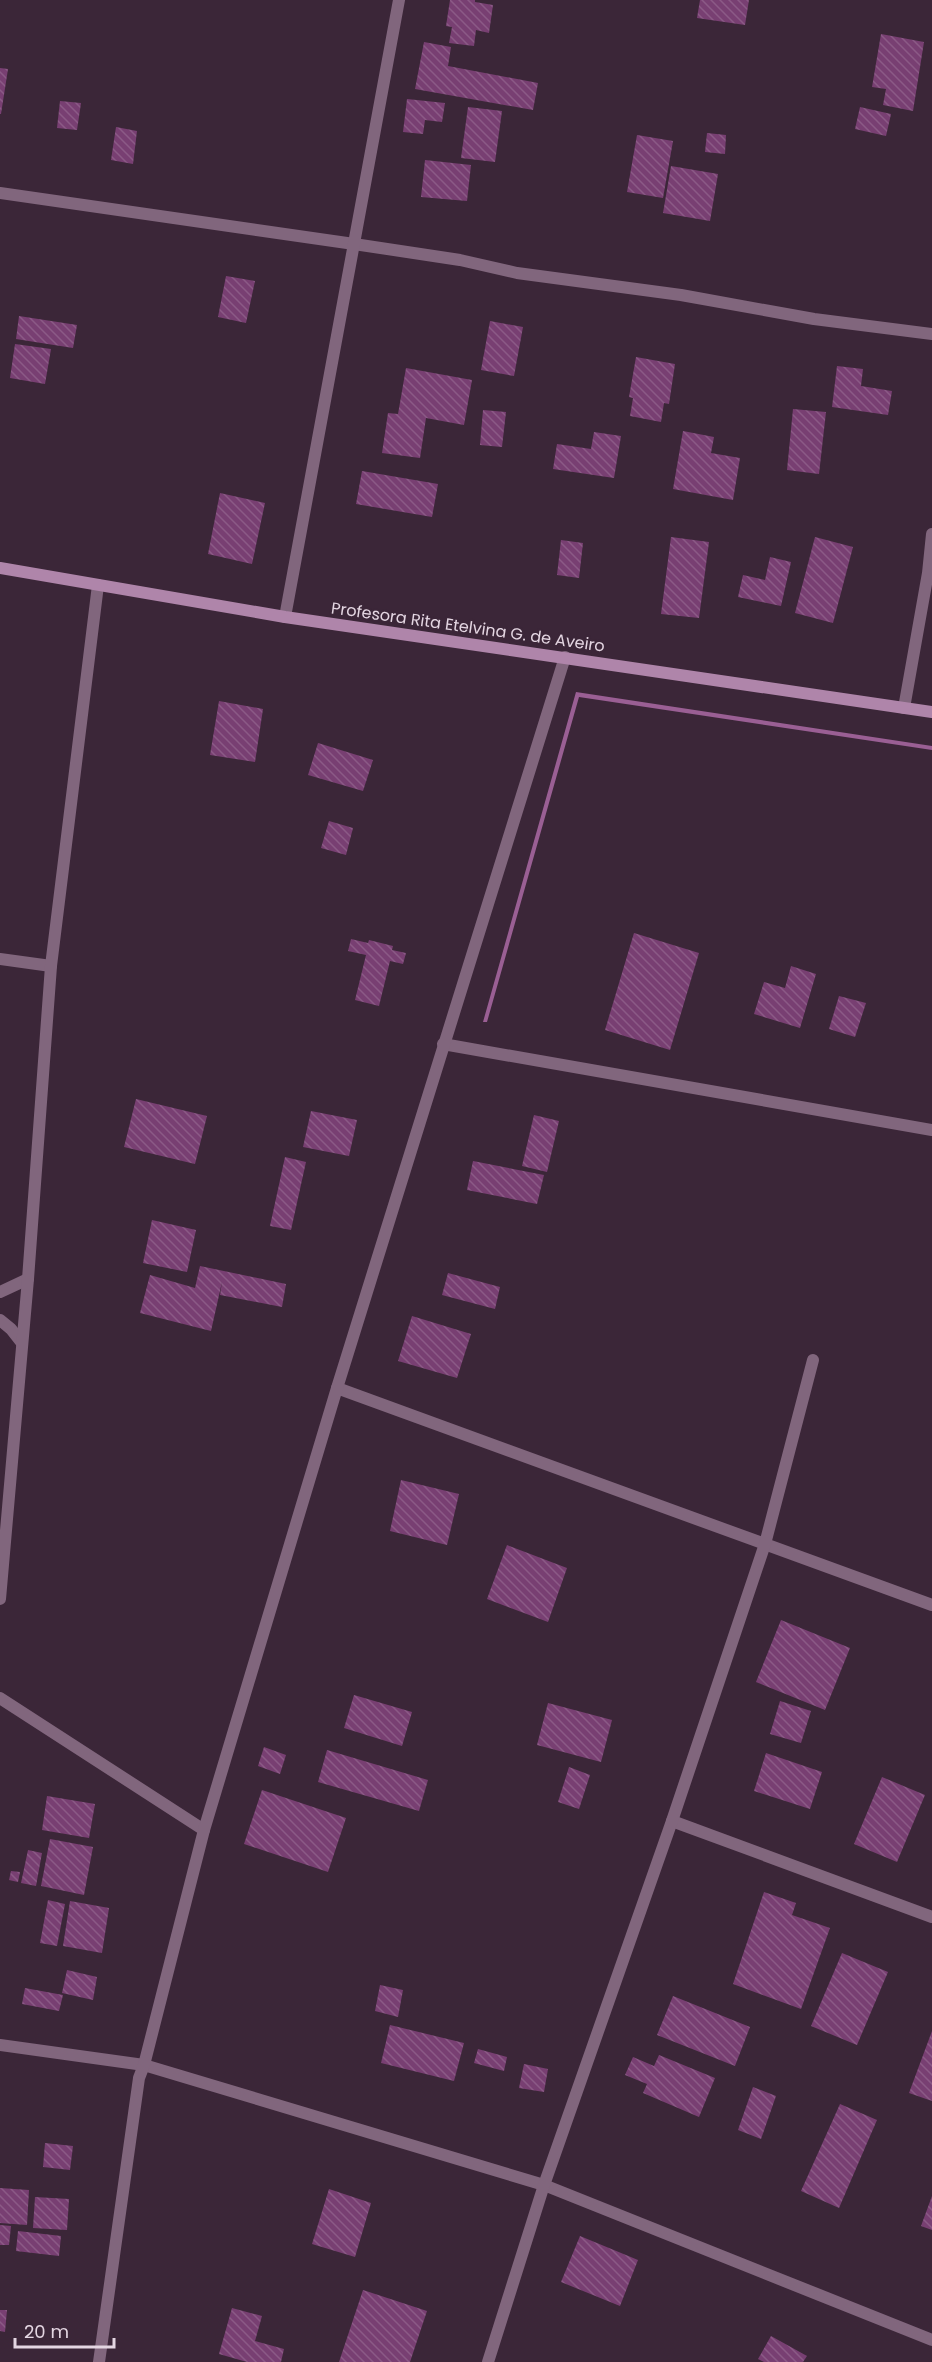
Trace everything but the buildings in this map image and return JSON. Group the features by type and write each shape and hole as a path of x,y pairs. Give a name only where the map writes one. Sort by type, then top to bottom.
{"street":[{"path":"285,617 399,0"},
{"path":"0,193 460,260 517,273 681,295 814,319 932,334"},
{"path":"904,708 928,573 932,534"},
{"name":"Profesora Rita Etelvina G. de Aveiro","path":"0,568 285,617 932,712"},
{"path":"0,1599 28,1279 51,966 98,585"},
{"path":"99,2362 139,2078 204,1830 337,1388 565,657"},
{"path":"0,959 51,966"},
{"path":"443,1044 932,1130"},
{"path":"0,1292 28,1279"},
{"path":"0,1320 22,1343"},
{"path":"488,2362 544,2184 672,1821 765,1544 813,1360"},
{"path":"337,1388 932,1605"},
{"path":"0,1698 204,1830"},
{"path":"672,1821 932,1917"},
{"path":"0,2046 144,2065 544,2184 932,2340"}],"shaded area":[{"path":"576,692 932,746 932,750 579,697 487,1022 483,1022"}]}
